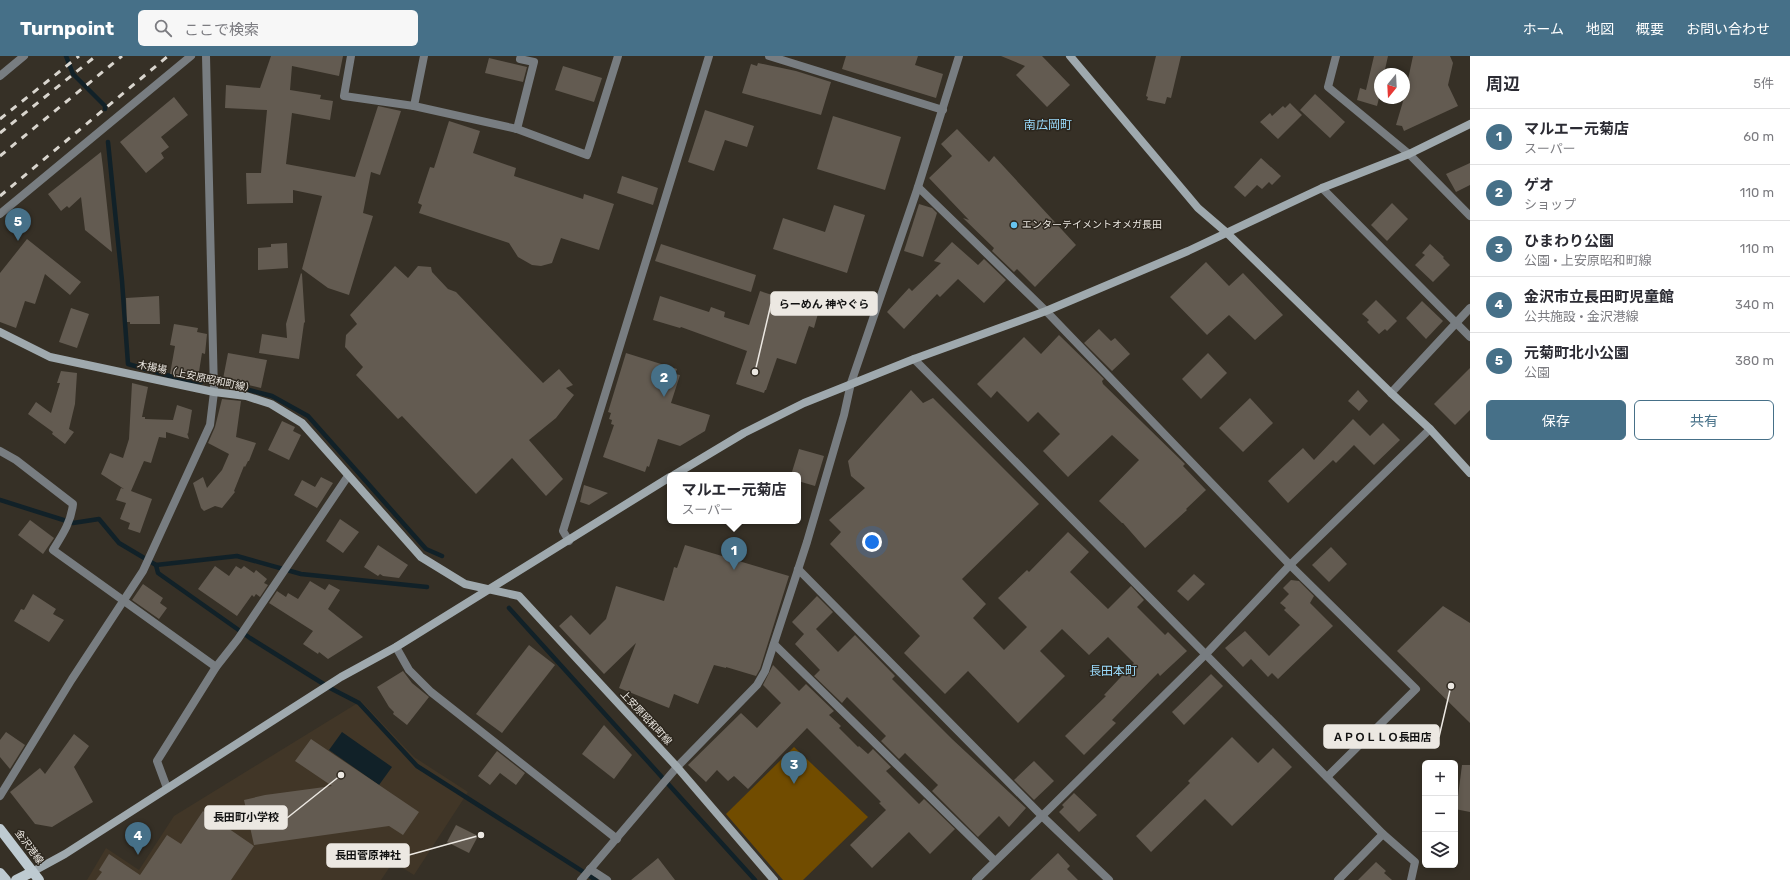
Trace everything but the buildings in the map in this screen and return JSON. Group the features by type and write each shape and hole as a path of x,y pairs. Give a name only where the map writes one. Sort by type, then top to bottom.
{"main road":[{"name":"金沢港線","path":"0,829 32,872 40,880"},
{"path":"16,880 32,872"},
{"path":"0,873 6,880"}],"street":[{"path":"1,74 24,56"},
{"path":"0,214 191,56"},
{"path":"0,796 72,679 143,571 210,425 214,392 206,56"},
{"path":"351,56 344,96 414,106 517,129 587,155 618,56"},
{"path":"414,106 424,56"},
{"path":"517,129 534,62 520,59 521,56"},
{"path":"569,541 563,531 709,56"},
{"path":"769,56 794,59 943,110"},
{"path":"582,879 678,767 756,685 765,671 798,570 844,415 851,383 918,187 959,56"},
{"path":"1070,56 1198,208 1227,233 1430,429 1470,473"},
{"path":"1336,56 1328,87 1409,154 1470,216"},
{"path":"679,472 744,433 804,403 851,383 1046,310 1227,233 1322,188 1409,154 1470,124"},
{"path":"918,187 1046,310 1290,565 1416,689 1327,777"},
{"path":"1322,188 1470,337"},
{"path":"1391,393 1470,308"},
{"name":"木揚場（上安原昭和町線）","path":"0,332 50,357 214,392 246,396 271,404 302,423 421,557 465,584 490,589"},
{"path":"914,359 1383,834 1415,862 1411,880"},
{"path":"976,880 1205,655 1290,565 1430,429"},
{"path":"0,451 16,460 73,504 72,515 67,529 53,550 216,666"},
{"path":"167,788 157,761 216,666 248,625 348,476"},
{"path":"32,872 65,854 341,677 396,647 667,479"},
{"path":"798,570 1042,816 1109,880"},
{"name":"上安原昭和町線","path":"490,589 520,596 678,767 774,880"},
{"path":"774,644 995,861"},
{"path":"396,647 409,670 431,692 617,839"},
{"path":"1338,880 1383,834"},
{"path":"590,869 607,880"}],"shaded area":[{"path":"361,701 414,757 468,792 414,875 393,862 381,880 87,880 106,848 139,870 174,816"},
{"path":"794,747 868,817 803,880 783,880 726,814"}],"water":[{"path":"342,732 392,767 379,785 329,750"}],"waterway":[{"path":"66,56 73,74 105,106 105,109"},
{"path":"108,142 122,281 128,364 184,380 201,382"},
{"path":"238,387 272,396 308,416 426,549 442,556"},
{"path":"0,500 73,523 99,519 119,543 156,565 237,556 301,574 427,587"},
{"path":"156,565 158,573 250,638 330,688 359,703 417,766 596,880"},
{"path":"509,608 755,880"}],"railway":[{"path":"0,119 79,56"},
{"path":"0,133 96,56"},
{"path":"0,156 122,56"},
{"path":"0,196 168,56"}],"place":[{"name":"エンターテイメントオメガ長田","path":"1014,225"},
{"name":"元菊町北小公園","path":"18,241"},
{"name":"らーめん 神やぐら","path":"755,372"},
{"name":"ゲオ","path":"664,397"},
{"name":"マルエー元菊店","path":"734,570"},
{"name":"ＡＰＯＬＬＯ長田店","path":"1451,686"},
{"name":"長田町小学校","path":"341,775"},
{"name":"ひまわり公園","path":"794,784"},
{"name":"長田菅原神社","path":"481,835"},
{"name":"金沢市立長田町児童館","path":"138,855"}],"district":[{"name":"南広岡町","path":"1048,125"},
{"name":"長田本町","path":"1113,671"}]}
